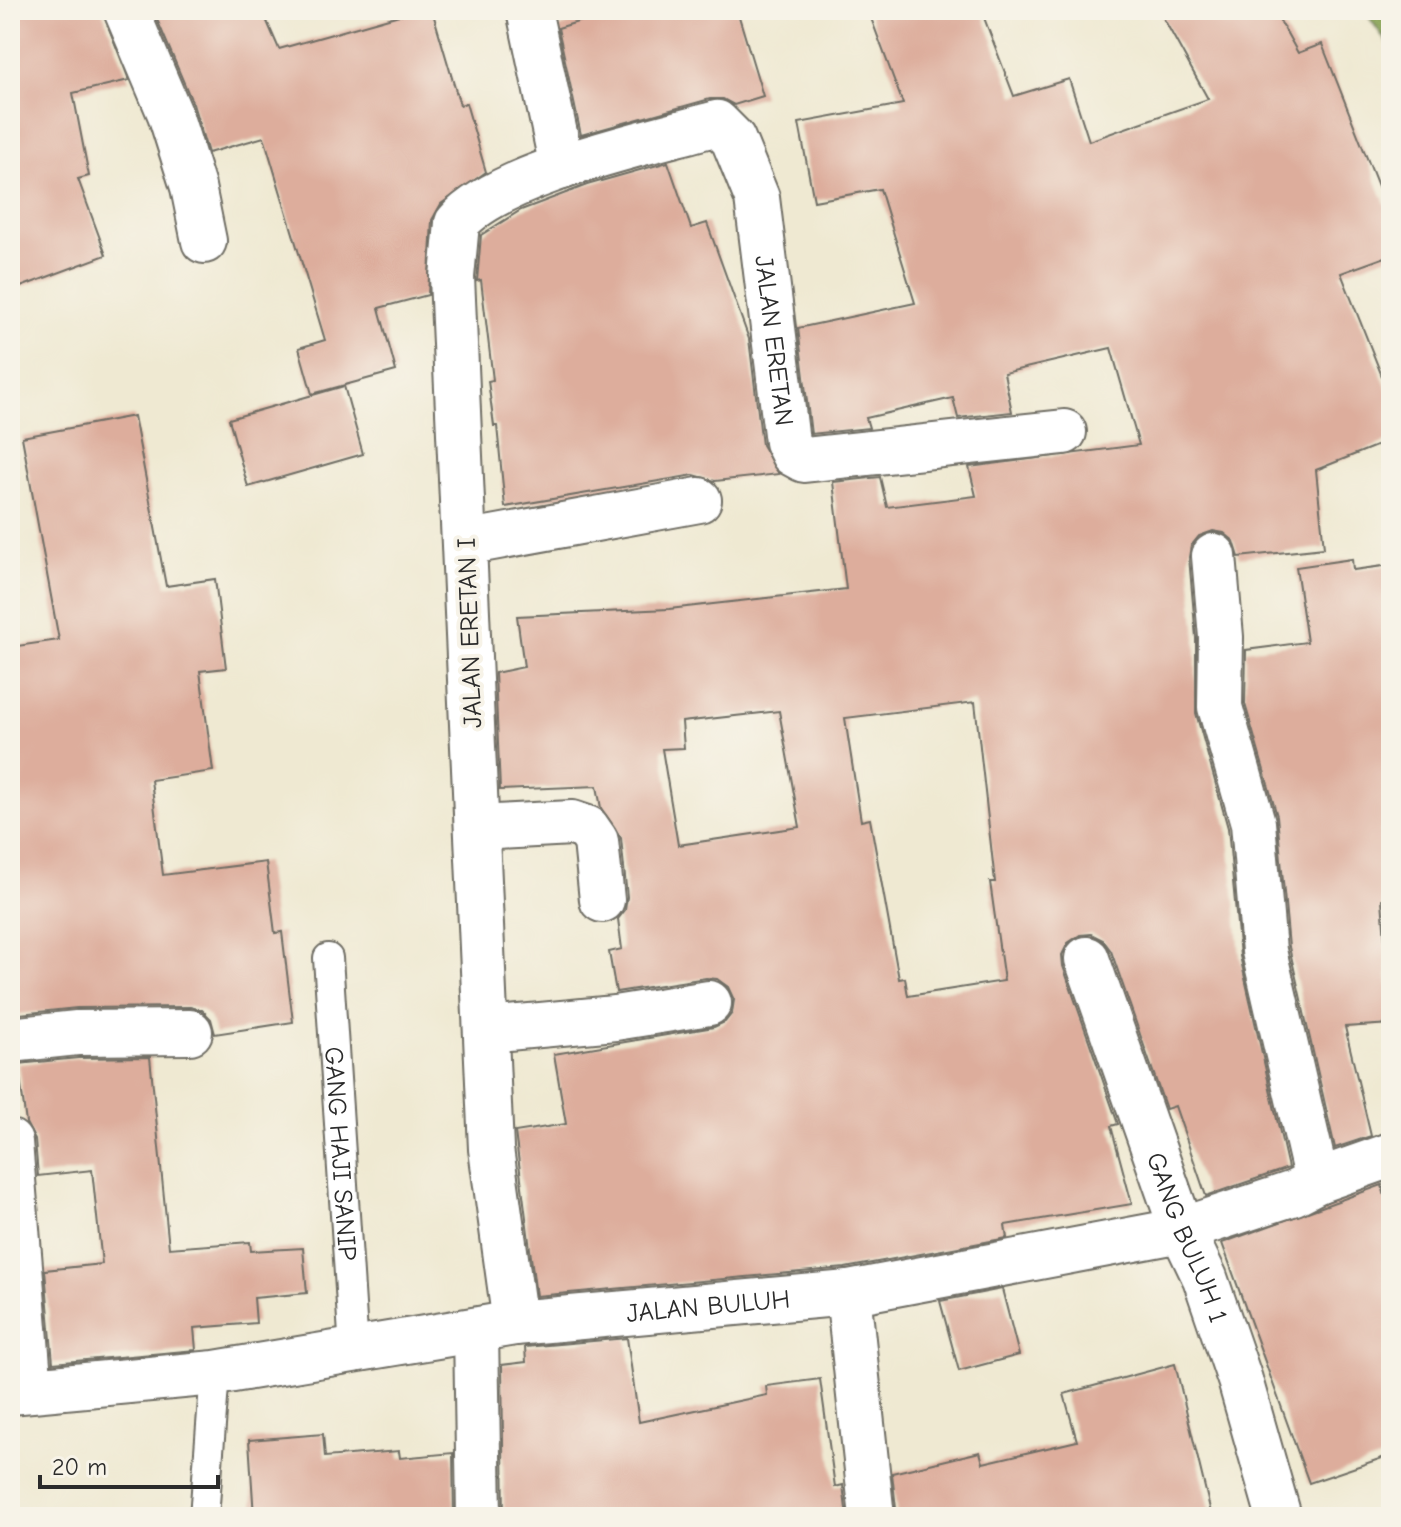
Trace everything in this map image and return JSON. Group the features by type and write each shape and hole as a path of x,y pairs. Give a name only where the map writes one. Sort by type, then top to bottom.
{"street":[{"path":"126,10 170,114 193,187 204,241"},
{"path":"529,10 562,167"},
{"name":"JALAN ERETAN","path":"562,167 717,123 726,129 757,198 787,442 793,454 804,460 1064,432"},
{"name":"JALAN ERETAN I","path":"479,1517 496,1326 487,1030 452,277 457,223 481,202 562,167"},
{"path":"465,543 699,500"},
{"path":"1214,556 1221,637 1220,707 1253,823 1264,951 1317,1181"},
{"path":"478,828 572,823 587,828 596,841 602,900"},
{"name":"GANG BULUH 1","path":"1087,959 1182,1230 1205,1278 1240,1380 1279,1517"},
{"path":"487,1030 615,1018 709,1003"},
{"path":"10,1040 77,1033 190,1032"},
{"path":"10,1142 20,1391"},
{"name":"JALAN BULUH","path":"20,1391 215,1373 496,1326 848,1293 1182,1230 1294,1193 1317,1181 1391,1155"},
{"path":"848,1293 872,1517"}],"lane":[{"name":"GANG HAJI SANIP","path":"328,958 354,1350"},
{"path":"204,1517 215,1373"}],"green space":[{"path":"1364,10 1391,10 1391,48"}],"building":[{"path":"10,10 102,10 129,80 73,93 89,176 78,179 106,255 10,291"},
{"path":"153,10 262,10 279,49 417,10 432,10 460,105 466,103 486,172 441,204 432,220 428,295 379,308 396,371 312,394 299,348 325,340 264,137 208,153 193,104"},
{"path":"617,10 737,10 763,96 734,105 723,99 710,99 581,135 558,28"},
{"path":"868,10 981,10 1014,96 1069,79 1089,141 1208,99 1159,10 1274,10 1298,53 1322,44 1391,219 1391,255 1341,273 1391,399 1391,440 1316,470 1324,548 1239,557 1234,541 1224,533 1213,531 1199,536 1191,546 1189,557 1196,638 1196,713 1228,828 1240,956 1288,1168 1206,1196 1175,1106 1166,1109 1111,951 1103,940 1091,934 1080,935 1068,943 1062,955 1063,966 1118,1124 1111,1126 1132,1204 1005,1225 1007,1238 845,1268 536,1296 515,1132 566,1124 554,1054 714,1027 725,1022 732,1013 734,1000 728,987 717,979 706,978 616,992 609,952 622,949 618,919 625,910 627,897 621,838 601,808 597,786 500,790 495,673 524,667 517,616 669,609 846,589 833,482 880,477 887,507 976,496 969,467 1139,445 1111,348 1004,373 1012,412 958,418 953,398 866,418 869,428 811,434 798,328 915,303 880,189 814,201 799,123 903,104","holes":["975,702 995,882 990,882 1004,981 908,996 905,978 899,979 870,819 861,821 845,718","779,711 800,827 678,845 662,749 684,748 682,722"]},
{"path":"668,162 691,228 707,223 749,339 762,445 779,474 715,481 694,475 505,507 497,426 494,426 488,381 493,380 481,280 477,281 481,235 521,210 587,185"},
{"path":"344,386 363,454 248,487 229,419"},
{"path":"134,416 166,586 215,579 226,668 200,671 213,771 151,780 163,875 266,862 275,933 282,932 293,1022 215,1034 211,1019 202,1010 190,1007 77,1008 10,1015 10,647 59,640 22,437"},
{"path":"1352,559 1353,570 1391,565 1391,828 1380,830 1390,898 1382,899 1391,1024 1345,1027 1371,1136 1335,1148 1289,947 1277,816 1245,704 1246,650 1307,642 1296,567"},
{"path":"150,1057 169,1248 250,1242 251,1251 303,1248 307,1293 254,1298 256,1323 194,1328 196,1350 53,1363 45,1270 102,1264 92,1170 38,1176 35,1140 26,1123 18,1064 78,1058"},
{"path":"1382,1185 1391,1221 1391,1455 1309,1483 1222,1243"},
{"path":"1002,1289 1019,1355 959,1371 940,1301"},
{"path":"627,1338 639,1422 767,1395 766,1386 820,1379 835,1487 843,1485 847,1517 504,1517 502,1365 526,1362 525,1347"},
{"path":"1175,1364 1212,1517 897,1517 892,1473 980,1452 983,1463 1077,1441 1064,1394"},
{"path":"323,1434 325,1457 399,1451 400,1458 453,1453 454,1517 254,1517 249,1440"}]}
